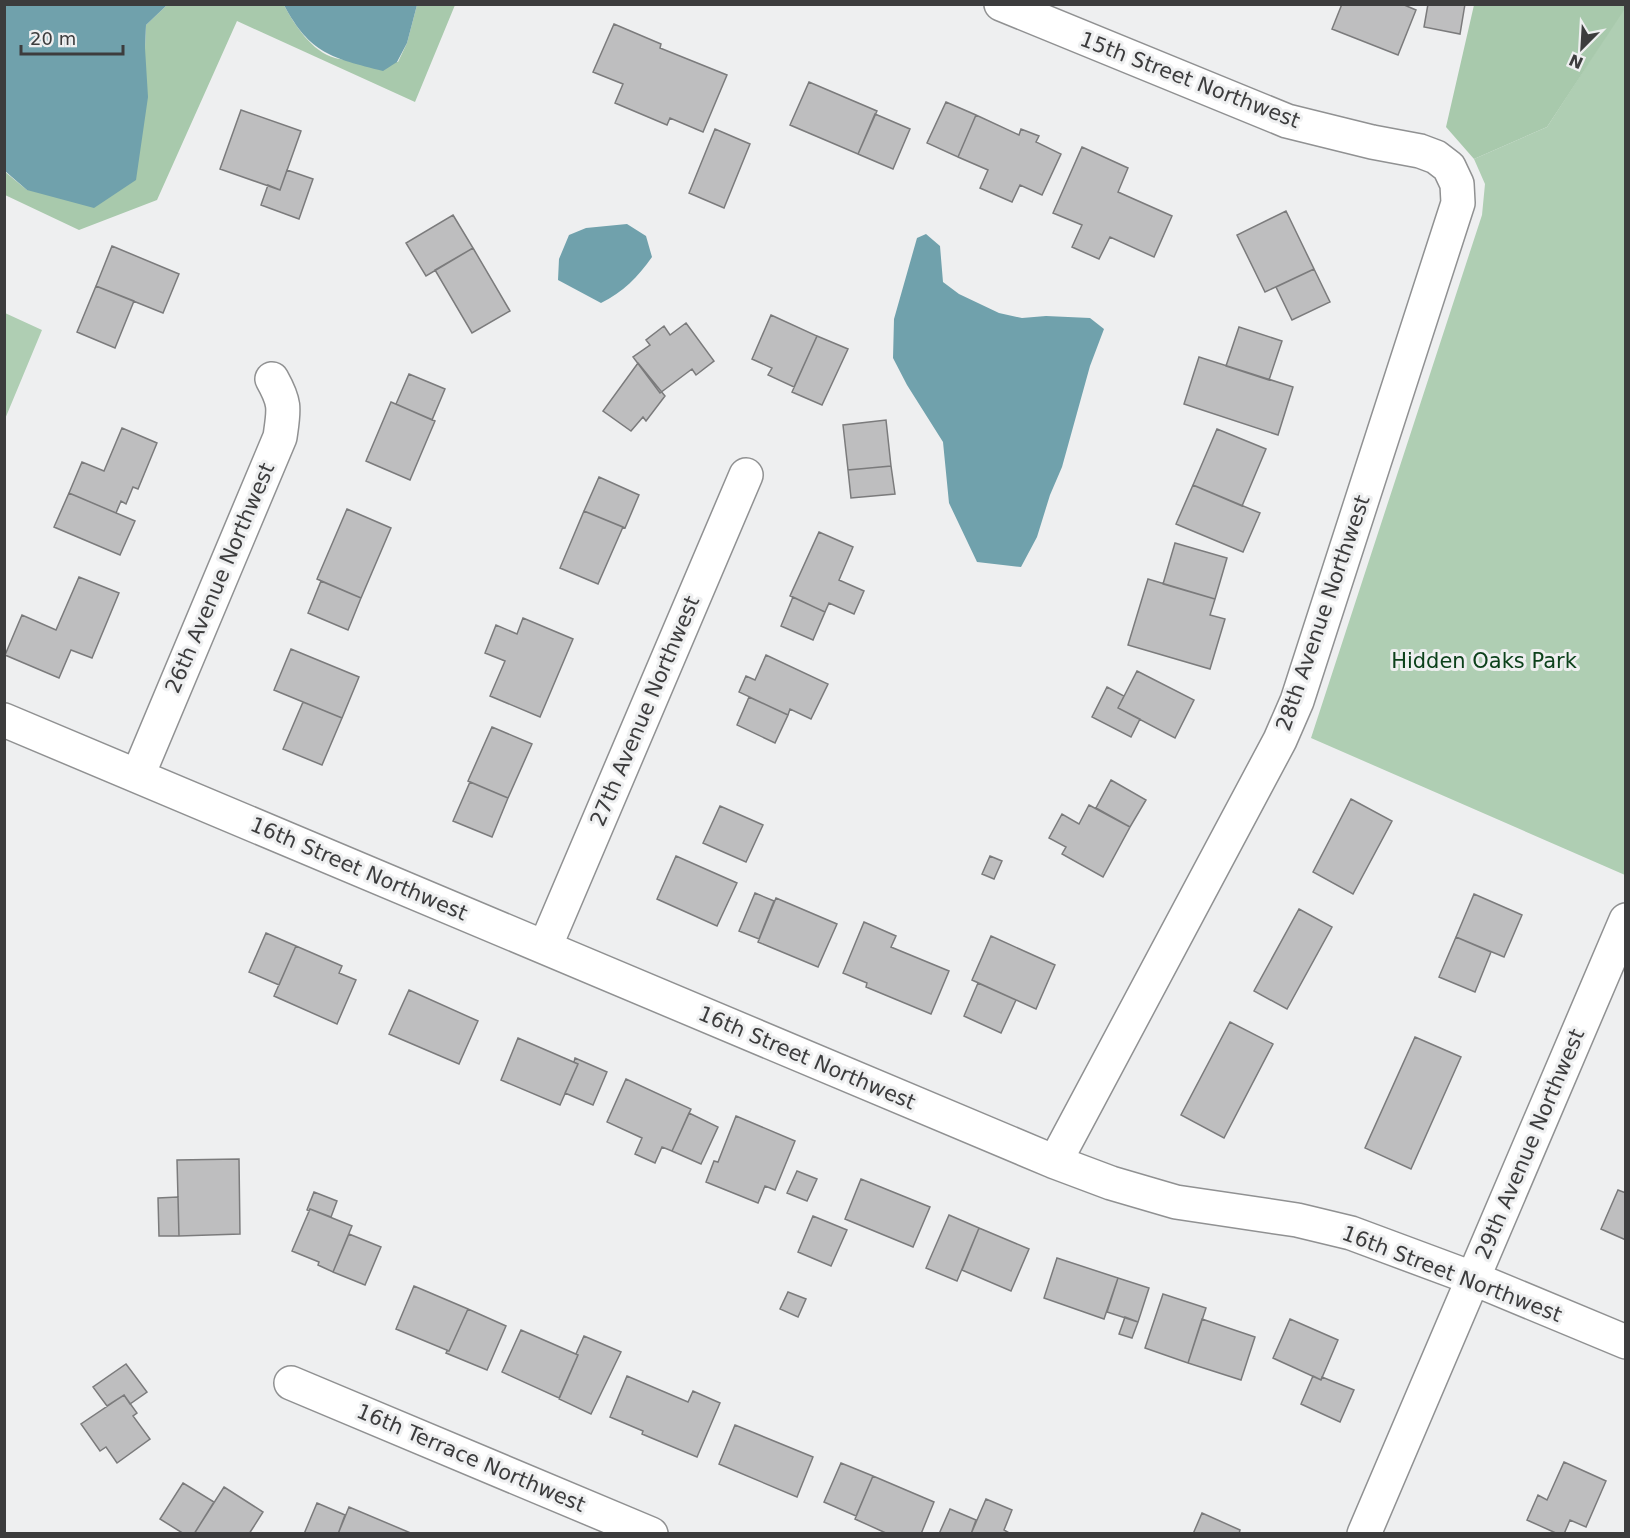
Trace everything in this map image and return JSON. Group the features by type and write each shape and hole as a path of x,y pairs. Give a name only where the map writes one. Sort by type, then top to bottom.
{"street":[{"name":"15th Street Northwest","path":"1001,4 1199,87 1287,121 1420,151 1436,157 1449,167"},
{"name":"28th Avenue Northwest","path":"1055,1162 1280,740 1297,701 1458,202 1457,184 1449,167"},
{"name":"26th Avenue Northwest","path":"138,775 280,437 283,415 282,398 272,379"},
{"name":"27th Avenue Northwest","path":"544,947 746,475"},
{"name":"16th Street Northwest","path":"4,720 1111,1184 1176,1202 1275,1216 1351,1233 1472,1278 1626,1342"},
{"name":"29th Avenue Northwest","path":"1364,1533 1626,920"},
{"name":"16th Terrace Northwest","path":"291,1383 651,1533"}],"green space":[{"path":"1625,4 1626,7 1547,127 1474,159 1446,127 1474,5"},
{"path":"167,5 284,5 311,44 327,55 349,60 398,62 407,43 417,5 455,5 415,102 237,21 157,200 79,230 5,195 4,171 27,190 145,48 146,25"},
{"name":"Hidden Oaks Park","path":"1625,7 1625,875 1311,738 1482,215 1485,184 1474,159 1547,127"},
{"path":"5,313 42,330 5,419"}],"water":[{"path":"4,5 167,5 146,25 148,97 136,180 94,208 27,190 5,171"},
{"path":"284,5 417,5 407,43 397,62 383,71 324,52 303,34"},
{"path":"627,224 646,236 652,257 623,289 601,303 558,280 559,259 569,235 586,228"},
{"path":"926,234 940,246 943,282 959,294 999,313 1022,318 1046,316 1090,318 1104,329 1090,366 1062,467 1050,495 1037,537 1021,567 977,562 949,503 943,442 893,358 894,319 917,238"}],"building":[{"path":"1342,4 1402,4 1416,10 1398,55 1332,29"},
{"path":"1428,4 1465,4 1460,34 1424,27"},
{"path":"614,24 661,44 660,48 727,75 703,132 670,118 667,125 615,103 623,84 593,72"},
{"path":"809,82 877,111 858,154 790,125"},
{"path":"946,102 976,115 958,157 927,143"},
{"path":"241,110 301,131 280,190 220,169"},
{"path":"875,114 910,129 893,169 858,154"},
{"path":"976,115 1019,135 1021,129 1039,136 1036,142 1061,154 1042,195 1020,185 1012,202 980,188 988,170 958,157"},
{"path":"715,129 750,144 724,208 689,193"},
{"path":"1082,147 1128,168 1118,192 1172,216 1154,257 1110,237 1099,259 1072,247 1082,225 1053,213"},
{"path":"287,170 313,179 299,219 261,205 268,185 280,190"},
{"path":"1286,211 1314,269 1265,292 1237,235"},
{"path":"453,215 473,248 426,276 406,243"},
{"path":"112,246 179,274 163,313 96,286"},
{"path":"473,248 510,311 472,333 435,270"},
{"path":"1314,269 1330,302 1292,320 1276,287"},
{"path":"96,286 134,301 115,348 77,332"},
{"path":"771,315 817,336 794,387 768,375 772,368 752,359"},
{"path":"686,323 714,361 696,375 692,369 660,393 633,357 650,345 646,340 664,326 670,335"},
{"path":"1239,327 1282,341 1269,380 1226,366"},
{"path":"817,336 848,349 822,405 792,392"},
{"path":"1199,357 1293,387 1278,435 1184,404"},
{"path":"638,363 665,396 646,421 643,417 631,431 603,411"},
{"path":"409,374 445,389 432,420 396,404"},
{"path":"391,402 435,421 410,480 366,461"},
{"path":"886,420 891,466 848,470 843,425"},
{"path":"122,428 157,443 138,489 133,487 126,504 121,501 116,513 69,493 82,462 104,471"},
{"path":"1217,429 1266,449 1242,506 1193,485"},
{"path":"891,466 895,494 851,498 848,470"},
{"path":"599,477 639,495 625,528 584,511"},
{"path":"1193,485 1260,513 1243,552 1176,524"},
{"path":"69,493 135,521 120,555 54,527"},
{"path":"347,509 391,528 361,598 317,579"},
{"path":"584,511 623,527 598,584 560,568"},
{"path":"819,532 853,547 839,580 864,591 854,614 829,603 825,612 790,596"},
{"path":"1175,543 1227,558 1215,599 1163,584"},
{"path":"79,577 119,593 92,658 71,650 59,678 5,655 22,615 56,630"},
{"path":"1148,579 1215,599 1210,615 1225,619 1210,669 1128,645"},
{"path":"321,581 361,598 348,630 308,613"},
{"path":"793,597 825,612 813,640 781,626"},
{"path":"523,618 573,639 540,717 490,696 505,661 485,653 496,625 517,634"},
{"path":"291,649 359,677 342,718 274,690"},
{"path":"766,655 828,684 811,719 790,709 788,715 739,692 746,676 755,680"},
{"path":"1137,671 1194,700 1175,738 1118,708"},
{"path":"1107,687 1124,696 1118,708 1140,719 1131,737 1092,717"},
{"path":"749,697 788,715 775,743 737,725"},
{"path":"303,702 342,718 322,765 283,749"},
{"path":"492,727 532,744 508,798 468,781"},
{"path":"1111,780 1146,800 1130,827 1096,808"},
{"path":"470,782 508,798 492,837 453,821"},
{"path":"1351,799 1392,821 1353,894 1313,872"},
{"path":"1089,805 1130,827 1103,877 1062,854 1066,847 1049,838 1062,814 1079,824"},
{"path":"720,806 763,825 746,862 703,843"},
{"path":"676,856 737,883 717,926 657,899"},
{"path":"990,856 1002,861 994,879 982,874"},
{"path":"755,893 774,901 759,939 739,931"},
{"path":"1474,894 1522,915 1504,957 1456,937"},
{"path":"776,898 837,924 818,967 758,942"},
{"path":"1299,909 1332,927 1287,1009 1254,991"},
{"path":"864,922 896,936 891,947 949,971 931,1014 866,987 867,983 843,973"},
{"path":"266,933 296,946 279,985 249,972"},
{"path":"991,936 1055,965 1036,1009 972,980"},
{"path":"1456,937 1491,952 1475,992 1439,977"},
{"path":"296,946 342,966 339,973 356,980 337,1024 274,996"},
{"path":"978,983 1016,1000 1001,1033 964,1016"},
{"path":"409,990 478,1021 459,1064 389,1034"},
{"path":"1230,1022 1273,1044 1224,1138 1181,1115"},
{"path":"1415,1037 1461,1057 1411,1169 1365,1148"},
{"path":"518,1038 578,1064 560,1105 501,1080"},
{"path":"575,1058 607,1072 593,1105 565,1093 578,1064 574,1062"},
{"path":"626,1079 691,1109 672,1151 662,1147 655,1163 635,1154 642,1138 607,1122"},
{"path":"689,1113 718,1127 701,1164 672,1151"},
{"path":"736,1116 795,1141 775,1190 765,1186 758,1203 706,1182 714,1161 718,1162"},
{"path":"239,1159 240,1234 179,1236 177,1160"},
{"path":"797,1171 817,1179 807,1201 787,1193"},
{"path":"861,1179 930,1207 913,1247 845,1219"},
{"path":"1618,1190 1626,1193 1626,1240 1601,1229"},
{"path":"314,1192 337,1201 331,1217 307,1210"},
{"path":"178,1197 179,1236 159,1236 158,1198"},
{"path":"310,1209 352,1226 333,1272 318,1265 319,1262 292,1251"},
{"path":"949,1215 979,1228 957,1281 926,1268"},
{"path":"813,1216 847,1230 831,1266 798,1252"},
{"path":"979,1228 1029,1249 1011,1291 962,1270"},
{"path":"349,1234 381,1247 365,1285 333,1272"},
{"path":"1057,1258 1118,1278 1104,1319 1044,1298"},
{"path":"1118,1278 1149,1288 1138,1322 1107,1312"},
{"path":"414,1286 468,1309 449,1351 396,1329"},
{"path":"788,1292 806,1299 798,1317 780,1309"},
{"path":"1163,1294 1206,1308 1188,1363 1145,1348"},
{"path":"468,1309 506,1326 487,1370 446,1353"},
{"path":"1125,1317 1138,1322 1132,1338 1119,1334"},
{"path":"1202,1319 1255,1337 1241,1380 1188,1363"},
{"path":"1290,1319 1338,1340 1321,1380 1273,1358"},
{"path":"521,1330 578,1355 559,1398 502,1372"},
{"path":"584,1336 621,1352 591,1414 559,1399"},
{"path":"126,1364 147,1392 130,1404 124,1395 107,1406 93,1387"},
{"path":"627,1376 688,1402 693,1391 720,1403 697,1457 642,1434 643,1431 610,1417"},
{"path":"1313,1376 1321,1380 1322,1377 1354,1390 1340,1422 1301,1404"},
{"path":"124,1395 137,1413 133,1416 150,1439 117,1463 106,1447 100,1451 81,1424"},
{"path":"735,1425 813,1457 797,1497 719,1464"},
{"path":"1564,1462 1606,1481 1586,1527 1570,1520 1564,1534 1558,1534 1527,1520 1538,1495 1547,1500"},
{"path":"841,1463 873,1476 856,1516 824,1502"},
{"path":"873,1476 934,1502 921,1534 888,1534 855,1519"},
{"path":"183,1483 214,1502 194,1534 184,1534 160,1519"},
{"path":"224,1487 263,1512 249,1534 194,1534"},
{"path":"986,1499 1012,1510 1004,1530 1011,1534 971,1534"},
{"path":"317,1503 345,1515 338,1534 304,1534"},
{"path":"349,1507 413,1534 338,1534"},
{"path":"950,1509 976,1520 971,1534 939,1534"},
{"path":"1202,1513 1240,1530 1239,1534 1193,1534"}]}
